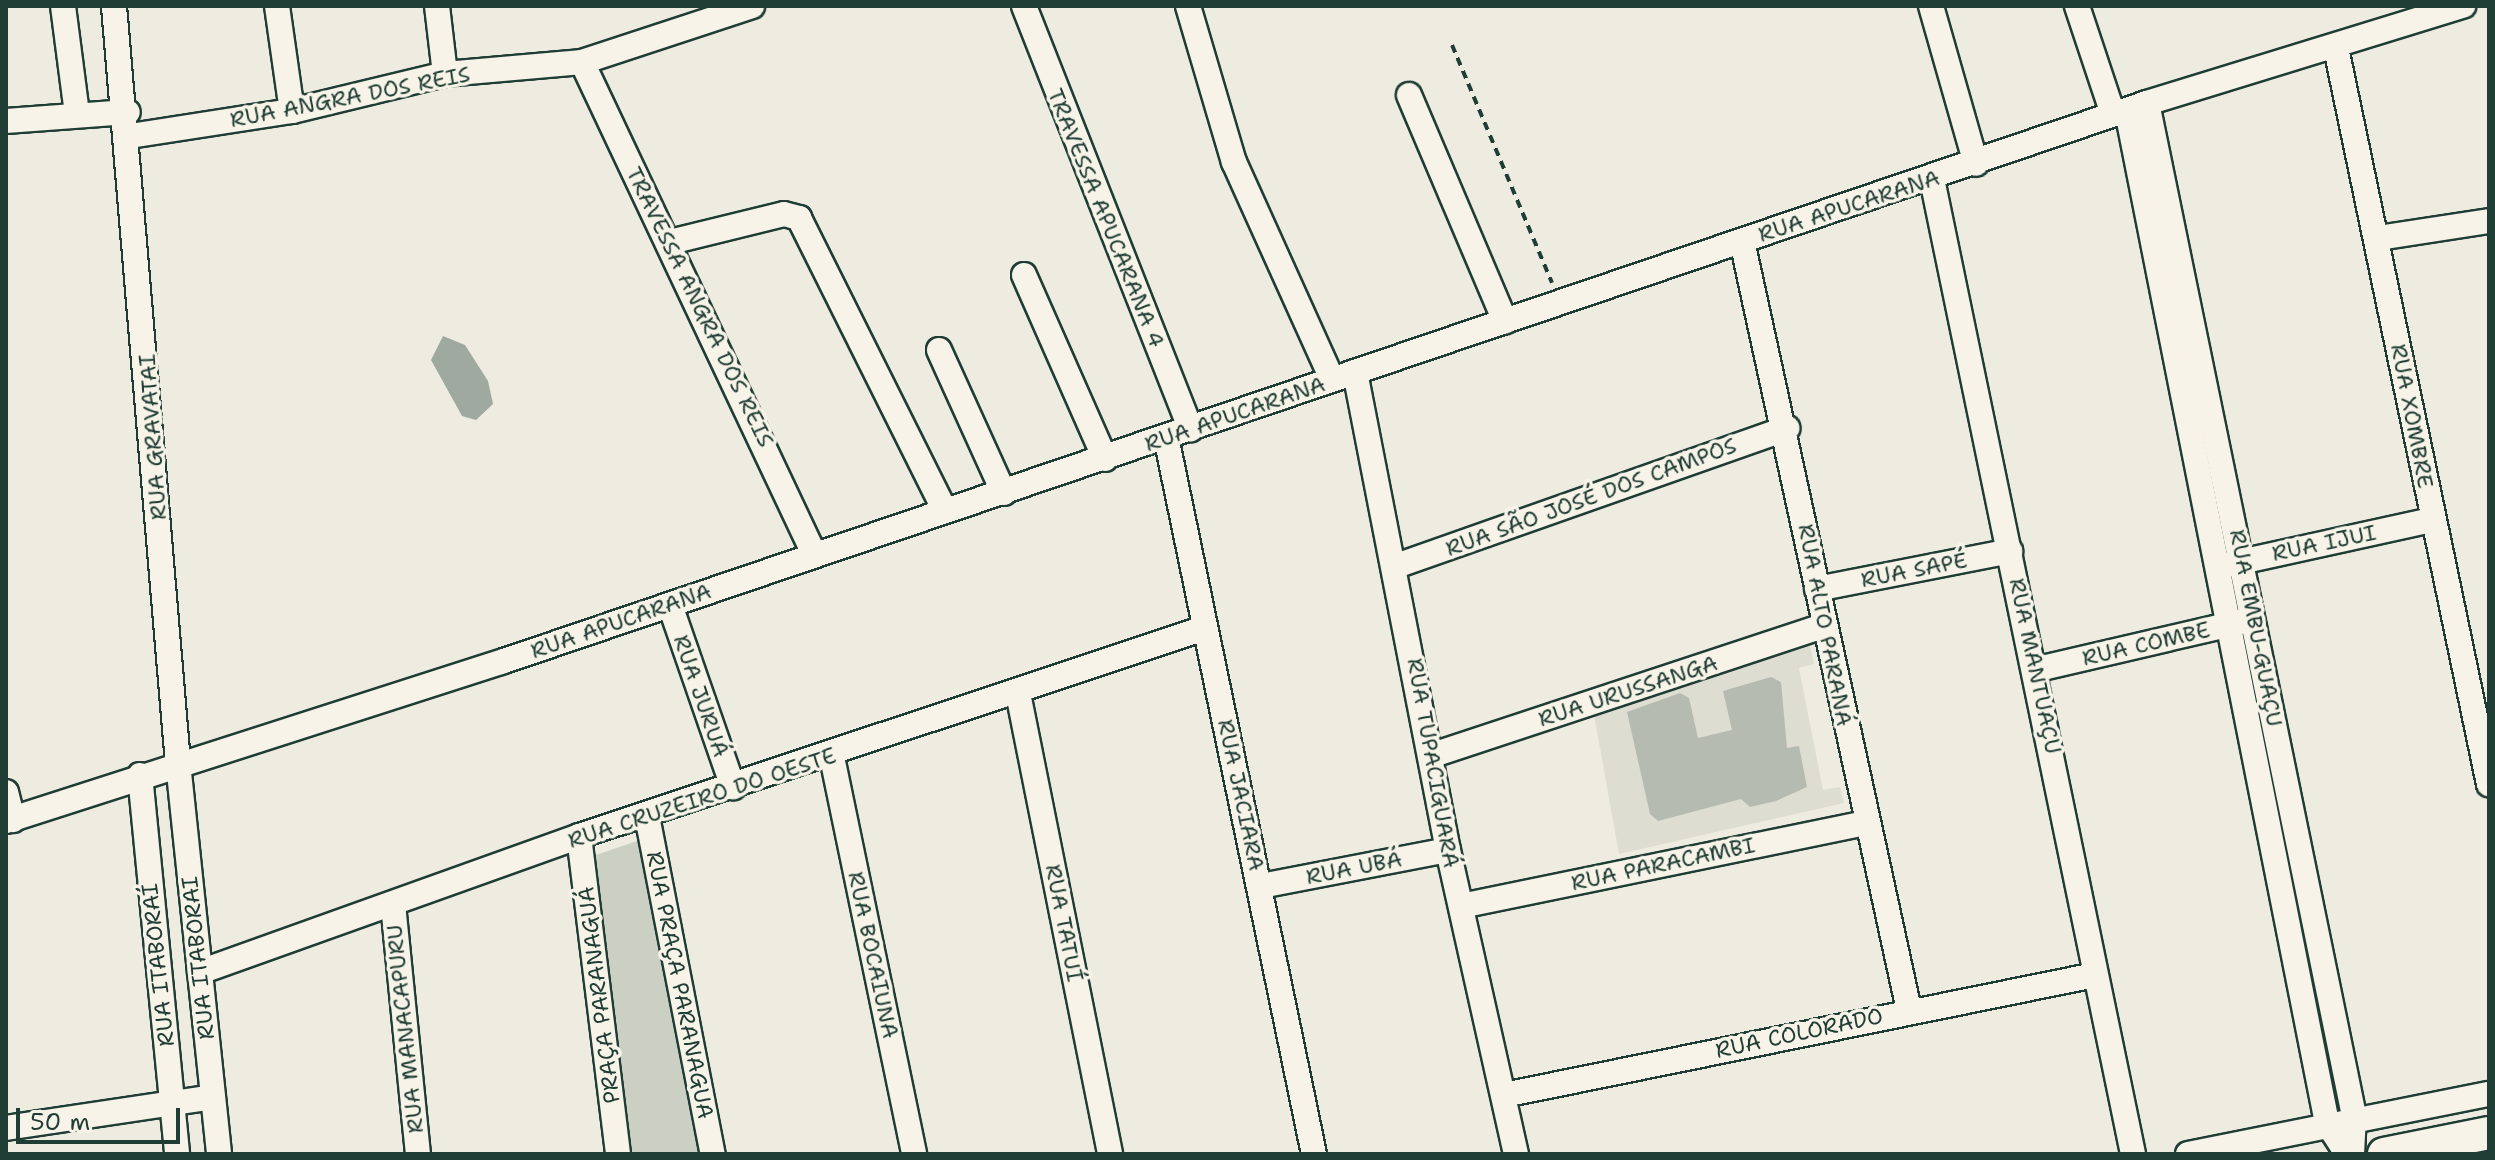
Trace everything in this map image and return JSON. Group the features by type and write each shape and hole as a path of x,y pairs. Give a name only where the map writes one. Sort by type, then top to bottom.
{"main road":[{"path":"2384,1154 2489,1133"}],"street":[{"path":"63,6 77,114"},
{"name":"RUA GRAVATAI","path":"114,6 129,124 178,763"},
{"path":"277,6 292,111"},
{"path":"437,6 445,74"},
{"name":"RUA ANGRA DOS REIS","path":"6,121 77,114 129,124 292,111 445,74 582,62 752,6"},
{"name":"TRAVESSA APUCARANA 4","path":"1024,6 1191,429"},
{"name":"RUA TUPACIGUARÁ","path":"1188,6 1234,162 1344,376 1396,566 1448,850 1516,1154"},
{"path":"1931,6 1976,164"},
{"path":"2077,6 2129,109"},
{"name":"RUA APUCARANA","path":"9,820 1004,493 1560,302 1976,164 2129,109 2336,48 2463,6"},
{"name":"RUA XOMBRE","path":"2336,48 2378,238 2431,520 2480,693 2489,784"},
{"name":"TRAVESSA ANGRA DOS REIS","path":"582,62 670,242 814,554"},
{"path":"1409,95 1505,321"},
{"name":"RUA EMBU-GUAÇU","path":"2129,109 2243,562 2354,1116 2349,1154"},
{"name":"RUA EMBU-GUAÇU","path":"2129,109 2327,1123 2349,1154"},
{"name":"RUA MANTUAÇU","path":"1932,179 2010,551 2038,669 2095,975 2133,1154"},
{"path":"670,242 784,214 802,222 945,511"},
{"path":"2378,238 2489,221"},
{"name":"RUA ALTO PARANÁ","path":"1742,241 1787,428 1824,626 1909,1010"},
{"path":"1024,275 1105,459"},
{"path":"939,350 1004,493"},
{"name":"RUA SÃO JOSÉ DOS CAMPOS","path":"1396,566 1787,428"},
{"name":"RUA JACIARA","path":"1166,437 1314,1154"},
{"name":"RUA IJUI","path":"2217,567 2431,520"},
{"name":"RUA SAPÉ","path":"1817,589 2010,551"},
{"name":"RUA JURUÁ","path":"670,605 733,787"},
{"name":"RUA COMBE","path":"2038,669 2254,618"},
{"name":"RUA URUSSANGA","path":"1433,755 1824,626"},
{"name":"RUA CRUZEIRO DO OESTE","path":"200,972 579,836 832,757 1205,628"},
{"name":"RUA TATUÍ","path":"1018,693 1110,1154"},
{"name":"RUA BOCAIUNA","path":"832,757 914,1154"},
{"name":"RUA ITABORAI","path":"178,763 219,1154"},
{"name":"RUA ITABORAÍ","path":"140,775 177,1154"},
{"path":"6,792 9,820"},
{"name":"RUA PRAÇA PARANAGUA","path":"647,816 713,1154"},
{"name":"RUA PARACAMBI","path":"1461,906 1866,823"},
{"name":"PRAÇA PARANAGUÁ","path":"579,836 618,1154"},
{"name":"RUA UBÁ","path":"1261,886 1448,850"},
{"name":"RUA MANACAPURU","path":"393,904 418,1154"},
{"name":"RUA COLORADO","path":"1504,1095 1909,1010 2095,975"},
{"path":"2188,1154 2354,1116 2489,1094"},
{"path":"6,1128 213,1097"}],"path":[{"path":"1452,45 1560,302"}],"shaded area":[{"path":"443,336 465,345 488,381 493,404 476,420 462,416 431,360"},
{"path":"1809,641 1814,664 1799,668 1823,790 1840,787 1844,803 1619,854 1593,709"},
{"path":"643,839 711,1154 631,1154 584,859"}],"building":[{"path":"1771,677 1781,682 1787,748 1799,746 1807,787 1776,801 1750,807 1741,799 1658,821 1650,814 1627,712 1680,693 1689,698 1698,738 1732,730 1723,691"}]}
